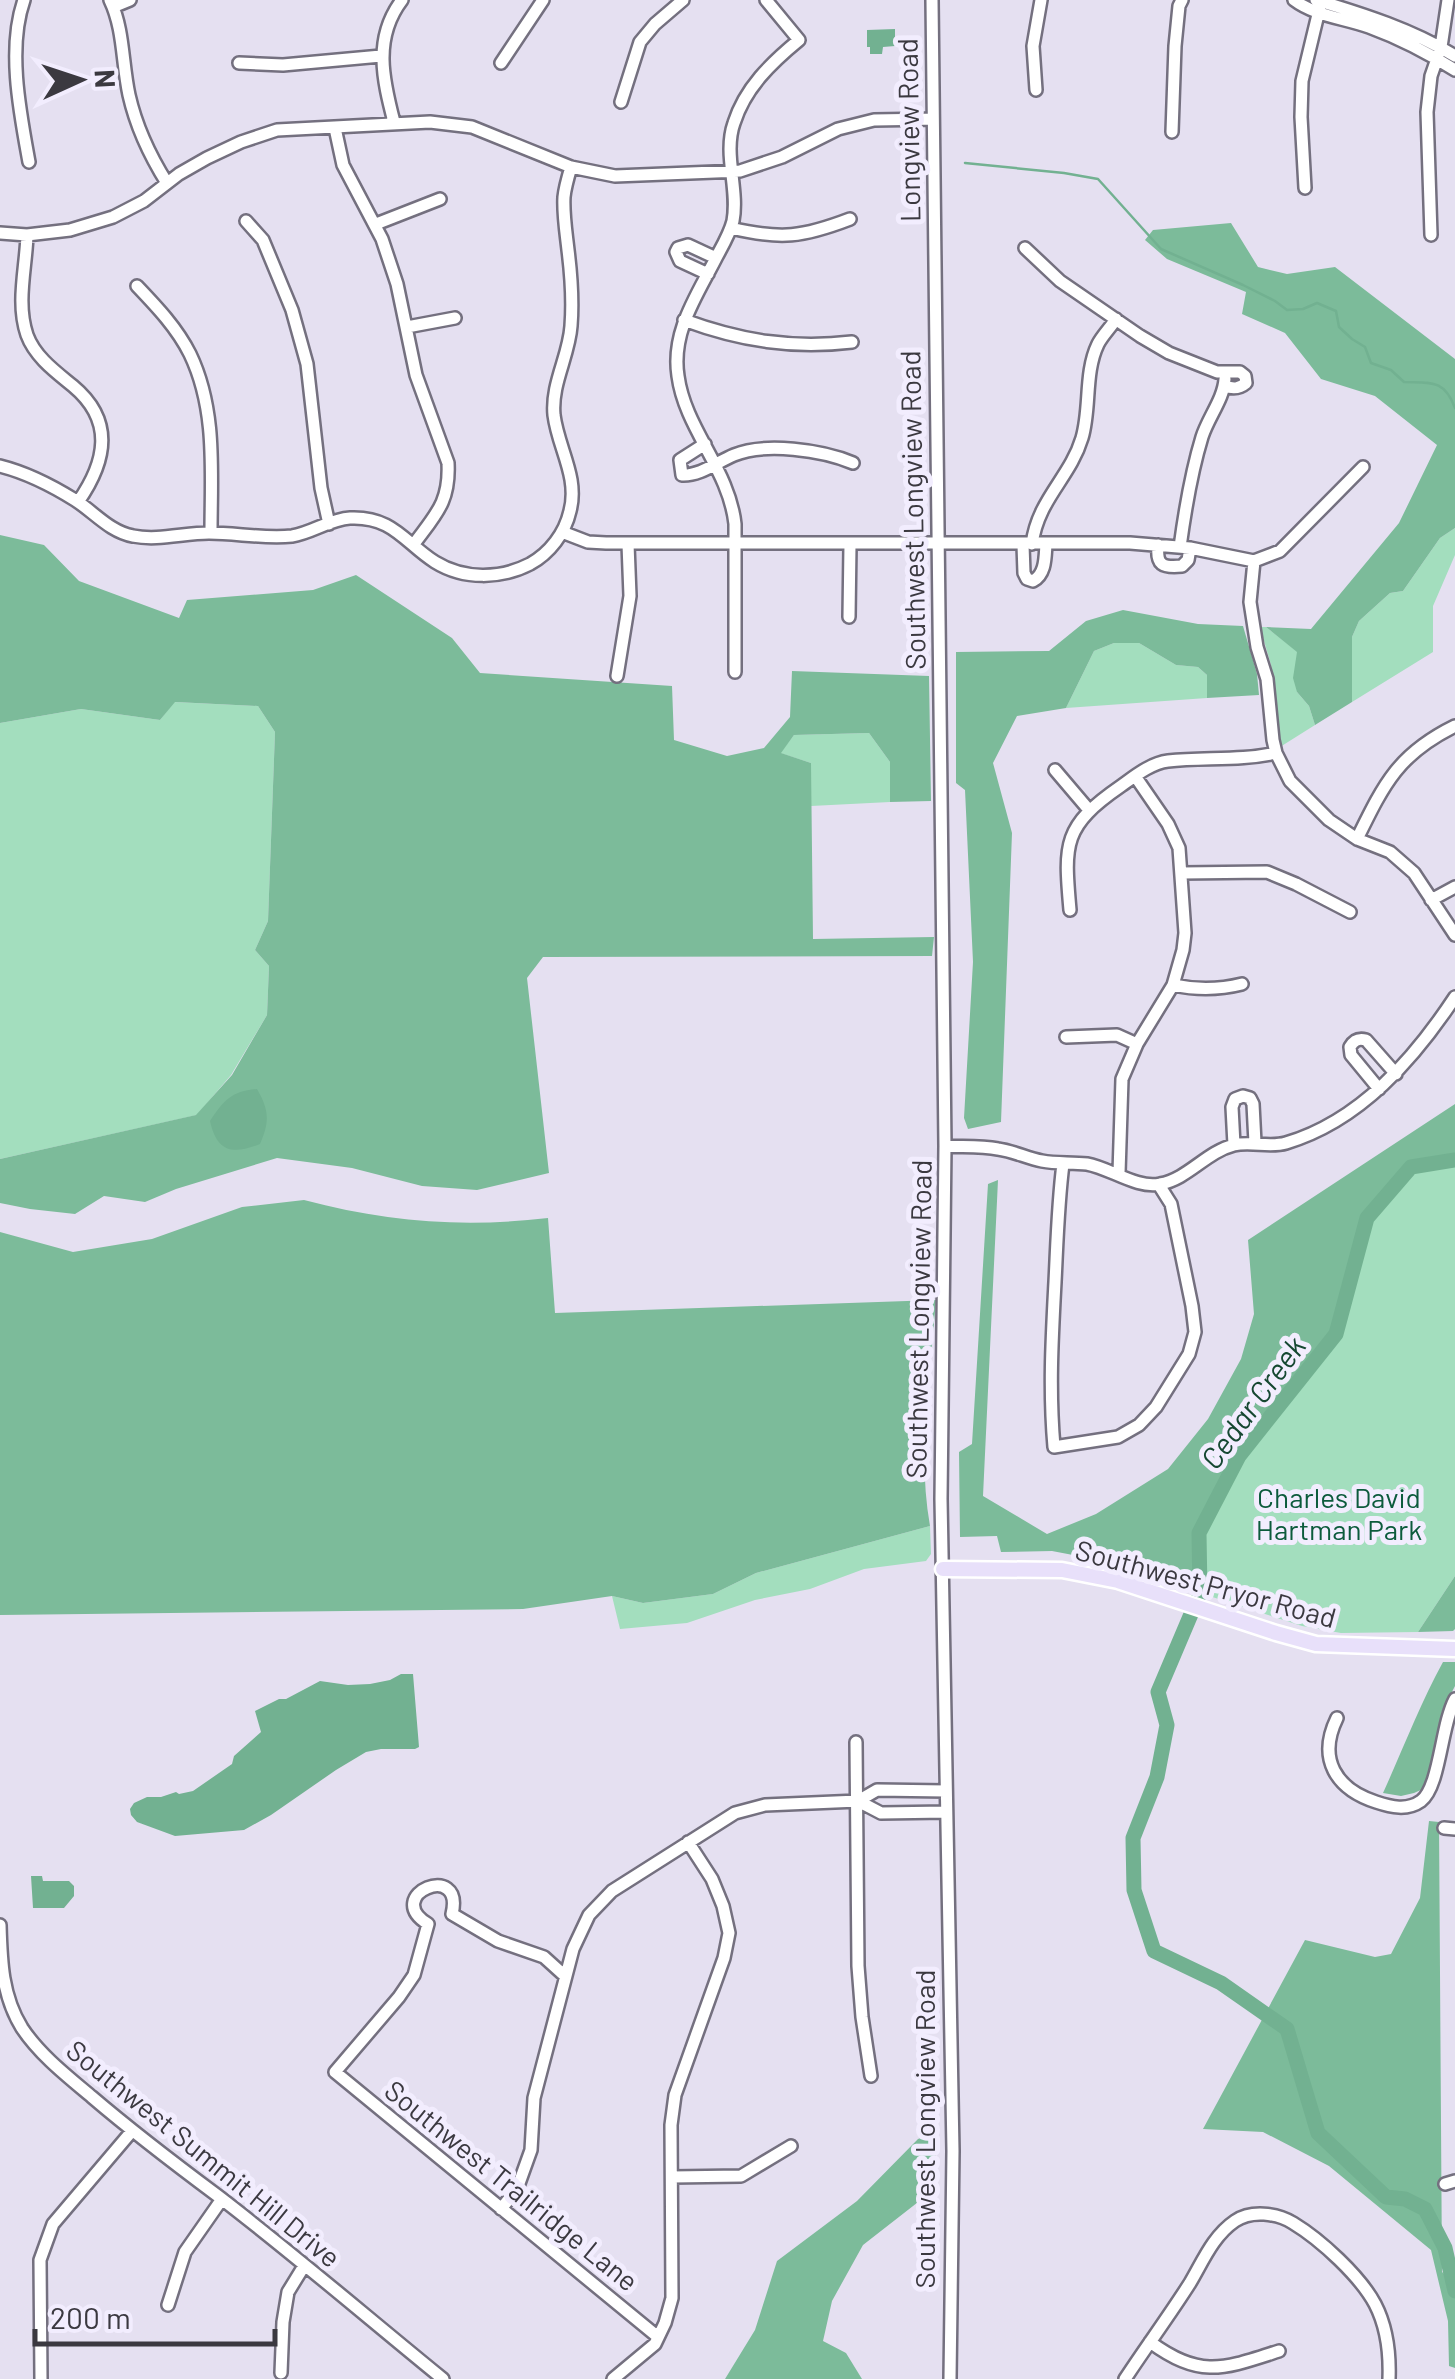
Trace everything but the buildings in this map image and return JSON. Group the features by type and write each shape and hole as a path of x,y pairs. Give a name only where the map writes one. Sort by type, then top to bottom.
{"main road":[{"name":"Southwest Pryor Road","path":"943,1569 1062,1570 1118,1581 1316,1644 1455,1650"}],"street":[{"path":"24,0 18,23 18,86 29,162"},
{"path":"130,0 111,4 123,48 129,94 146,145 168,183"},
{"path":"394,122 381,56 393,12 402,0"},
{"path":"501,62 544,0"},
{"path":"621,102 640,42 683,0"},
{"path":"735,672 732,502 688,409 678,377 678,344 684,320 731,228 735,205 732,126 759,78 798,40 766,0"},
{"name":"Longview Road","path":"932,0 934,260"},
{"path":"1036,90 1033,46 1040,0"},
{"path":"1172,132 1175,46 1182,0"},
{"path":"1294,0 1318,5 1370,28 1455,56"},
{"path":"1431,235 1428,112 1448,0"},
{"path":"1306,188 1302,82 1318,5"},
{"path":"1439,53 1455,70"},
{"path":"239,63 284,66 381,56"},
{"path":"0,233 26,235 70,230 112,217 144,201 207,158 278,130 394,122 472,127 571,167 615,176 733,172 782,157 838,130 874,120 933,119"},
{"path":"335,128 344,165 376,224 397,284 416,375 448,463 443,505 414,544"},
{"path":"0,466 26,472 78,502 105,524 132,536 296,536 346,518 365,519 400,532 436,563 454,570 474,576 517,570 552,546 570,513 572,485 554,412 554,396 571,328 564,193 571,167"},
{"path":"376,224 440,199"},
{"path":"731,228 788,236 817,232 850,219"},
{"path":"246,221 263,240 292,310 307,364 321,488 329,524"},
{"path":"26,235 22,310 27,336 57,375 89,401 102,438 100,462 78,502"},
{"path":"708,274 680,260 678,248 688,245 716,258"},
{"path":"1025,248 1060,281 1116,319 1169,353 1224,376 1225,386 1196,456 1185,547 1188,560 1182,566 1166,566 1157,557 1158,545"},
{"name":"Southwest Longview Road","path":"934,260 945,1146 941,1498 953,2151 950,2379"},
{"path":"137,286 167,318 189,353 203,388 210,422 211,533"},
{"path":"408,327 455,318"},
{"path":"1046,544 1039,578 1027,579 1027,544 1043,505 1082,442 1098,345 1116,319"},
{"path":"684,320 760,342 808,346 852,342"},
{"path":"1218,372 1240,372 1245,376 1246,383 1241,387 1225,386"},
{"path":"705,444 680,460 682,475 755,450 817,452 854,463"},
{"path":"562,532 588,542 628,544 1158,545 1254,561 1280,551 1362,467"},
{"path":"618,676 630,596 628,544"},
{"path":"850,545 850,617"},
{"path":"1254,561 1250,602 1257,646 1267,680 1276,753 1290,781 1329,820 1390,852 1414,873 1431,900 1449,915 1455,935"},
{"path":"1357,838 1384,786 1408,756 1455,726"},
{"path":"1070,910 1068,852 1076,826 1088,810 1135,776 1164,762 1255,758 1276,753"},
{"path":"1055,770 1088,810"},
{"path":"1119,1174 1122,1079 1137,1044 1173,985 1185,932 1179,848 1168,824 1135,776"},
{"path":"1182,873 1268,872 1350,912"},
{"path":"1431,900 1455,887"},
{"path":"1173,985 1211,989 1242,984"},
{"path":"945,1146 997,1148 1040,1161 1088,1164 1138,1182 1159,1184 1234,1146 1282,1145 1318,1131 1396,1074 1455,997"},
{"path":"1066,1037 1117,1035 1137,1044"},
{"path":"1379,1089 1351,1055 1354,1041 1366,1040 1396,1074"},
{"path":"1234,1146 1232,1107 1235,1099 1242,1096 1250,1098 1253,1104 1255,1143"},
{"path":"1063,1164 1050,1342 1054,1447 1118,1436 1138,1425 1156,1407 1189,1354 1195,1332 1192,1306 1171,1204 1159,1184"},
{"path":"1337,1718 1330,1738 1330,1755 1342,1783 1360,1797 1401,1808 1421,1801 1432,1785 1445,1723 1455,1699"},
{"path":"856,1742 858,1966 871,2076"},
{"path":"501,2208 517,2189 531,2150 534,2098 572,1950 589,1915 612,1891 735,1813 765,1805 858,1801 878,1790 946,1791"},
{"path":"858,1801 881,1813 946,1812"},
{"path":"613,2379 655,2344 672,2298 674,2095 724,1958 729,1933 712,1880 688,1842"},
{"path":"430,1886 442,1887 452,1896 452,1914 442,1923 422,1921 414,1904 419,1892 430,1886"},
{"path":"452,1914 498,1941 544,1957 566,1976"},
{"name":"Southwest Trailridge Lane","path":"428,1924 414,1975 335,2072 658,2337"},
{"name":"Southwest Summit Hill Drive","path":"0,1925 0,1966 6,1992 20,2025 35,2045 132,2130 443,2379"},
{"path":"544,1957 572,1950"},
{"path":"41,2379 40,2260 53,2224 132,2130"},
{"path":"672,2177 740,2176 791,2146"},
{"path":"168,2305 184,2252 222,2199"},
{"path":"1125,2379 1217,2236 1238,2218 1268,2214 1292,2222 1321,2245 1353,2275 1374,2303 1386,2330 1389,2379"},
{"path":"281,2373 288,2292 304,2266"},
{"path":"1150,2342 1172,2358 1194,2366 1233,2366 1279,2351"}],"green space":[{"path":"1455,528 1455,555 1433,606 1433,652 1352,702 1352,637 1359,621 1390,593 1403,591 1440,538"},
{"path":"1260,627 1266,627 1298,652 1297,692 1309,706 1315,725 1280,747 1271,665"},
{"path":"1114,643 1139,643 1176,665 1198,667 1207,675 1207,698 1066,708 1094,651"},
{"path":"174,702 258,706 275,732 268,921 255,950 269,966 267,1015 231,1075 197,1115 0,1159 0,723 81,709 160,720"},
{"path":"869,733 890,762 890,802 811,806 811,763 780,753 794,735"},
{"name":"Charles David Hartman Park","path":"1455,1160 1455,1576 1418,1632 1341,1633 1302,1626 1200,1593 1199,1533 1260,1417 1302,1381 1335,1334 1367,1218 1411,1167"},
{"path":"930,1526 931,1554 926,1561 864,1569 810,1589 755,1600 687,1623 620,1629 612,1596 643,1603 713,1594 756,1573"}],"shaded area":[{"path":"895,29 895,46 883,47 882,54 870,54 867,30"},
{"path":"1231,223 1258,267 1287,274 1335,267 1455,359 1455,528 1440,538 1403,591 1390,593 1359,621 1352,637 1352,702 1315,725 1293,678 1297,652 1266,627 1311,629 1399,523 1437,445 1375,396 1321,379 1285,333 1242,314 1246,292 1167,259 1145,240 1153,230"},
{"path":"0,535 44,545 79,581 179,618 187,600 313,590 356,575 452,638 480,673 672,686 674,740 727,756 764,748 790,717 792,671 929,676 931,801 890,802 890,762 869,733 794,735 781,753 811,763 813,939 934,937 932,956 543,957 527,978 549,1173 477,1190 422,1186 352,1168 277,1158 145,1202 104,1196 75,1214 0,1203 0,1159 196,1115 232,1075 267,1015 269,966 255,950 268,921 275,732 258,706 175,702 160,720 81,709 0,723"},
{"path":"1123,610 1198,624 1243,626 1259,695 1207,698 1207,675 1198,667 1176,665 1139,643 1114,643 1094,651 1066,708 1017,716 993,763 1012,833 1001,1122 968,1129 964,1118 973,962 965,790 956,783 956,652 1049,651 1086,621"},
{"path":"257,1089 267,1116 260,1144 227,1148 217,1139 210,1121 229,1098"},
{"path":"1455,1104 1455,1157 1406,1167 1359,1223 1333,1328 1277,1403 1260,1417 1199,1533 1200,1591 1073,1555 1052,1551 1001,1552 997,1536 960,1537 959,1452 972,1444 988,1184 998,1180 983,1496 1047,1534 1096,1514 1168,1469 1208,1419 1241,1359 1254,1314 1248,1240"},
{"path":"304,1200 365,1214 425,1221 548,1218 555,1313 936,1300 925,1442 930,1526 756,1573 713,1594 643,1603 612,1596 523,1609 0,1615 0,1232 73,1252 152,1239 242,1207"},
{"path":"1455,1576 1455,1629 1418,1632"},
{"path":"1443,1662 1455,1662 1455,1686 1442,1711 1429,1779 1423,1789 1414,1793 1383,1793 1419,1710"},
{"path":"413,1674 419,1747 366,1752 244,1830 175,1836 137,1822 131,1815 134,1803 147,1797 193,1791 232,1764 234,1756 261,1732 255,1711 320,1681 370,1684"},
{"path":"1429,1821 1439,1822 1442,2272 1455,2283 1455,2368 1449,2366 1448,2321 1431,2250 1329,2166 1263,2132 1203,2129 1305,1940 1375,1957 1391,1954 1420,1898"},
{"path":"31,1876 42,1876 43,1881 69,1881 74,1886 74,1896 64,1908 33,1908"},
{"path":"936,2132 935,2185 863,2245 832,2301 823,2341 846,2353 862,2379 725,2379 755,2330 777,2261 857,2201 918,2139"}],"waterway":[{"path":"965,163 1098,179 1161,249 1243,285 1287,310 1317,303 1336,311 1339,327 1365,347 1371,363 1391,370 1404,382 1441,387 1455,408"},
{"name":"Cedar Creek","path":"1455,1160 1411,1167 1367,1218 1336,1334 1239,1456 1199,1533 1200,1593 1158,1692 1167,1725 1157,1777 1133,1838 1134,1890 1154,1951 1221,1983 1287,2029 1318,2133 1386,2197 1405,2199 1425,2209 1445,2248 1455,2291"}]}
